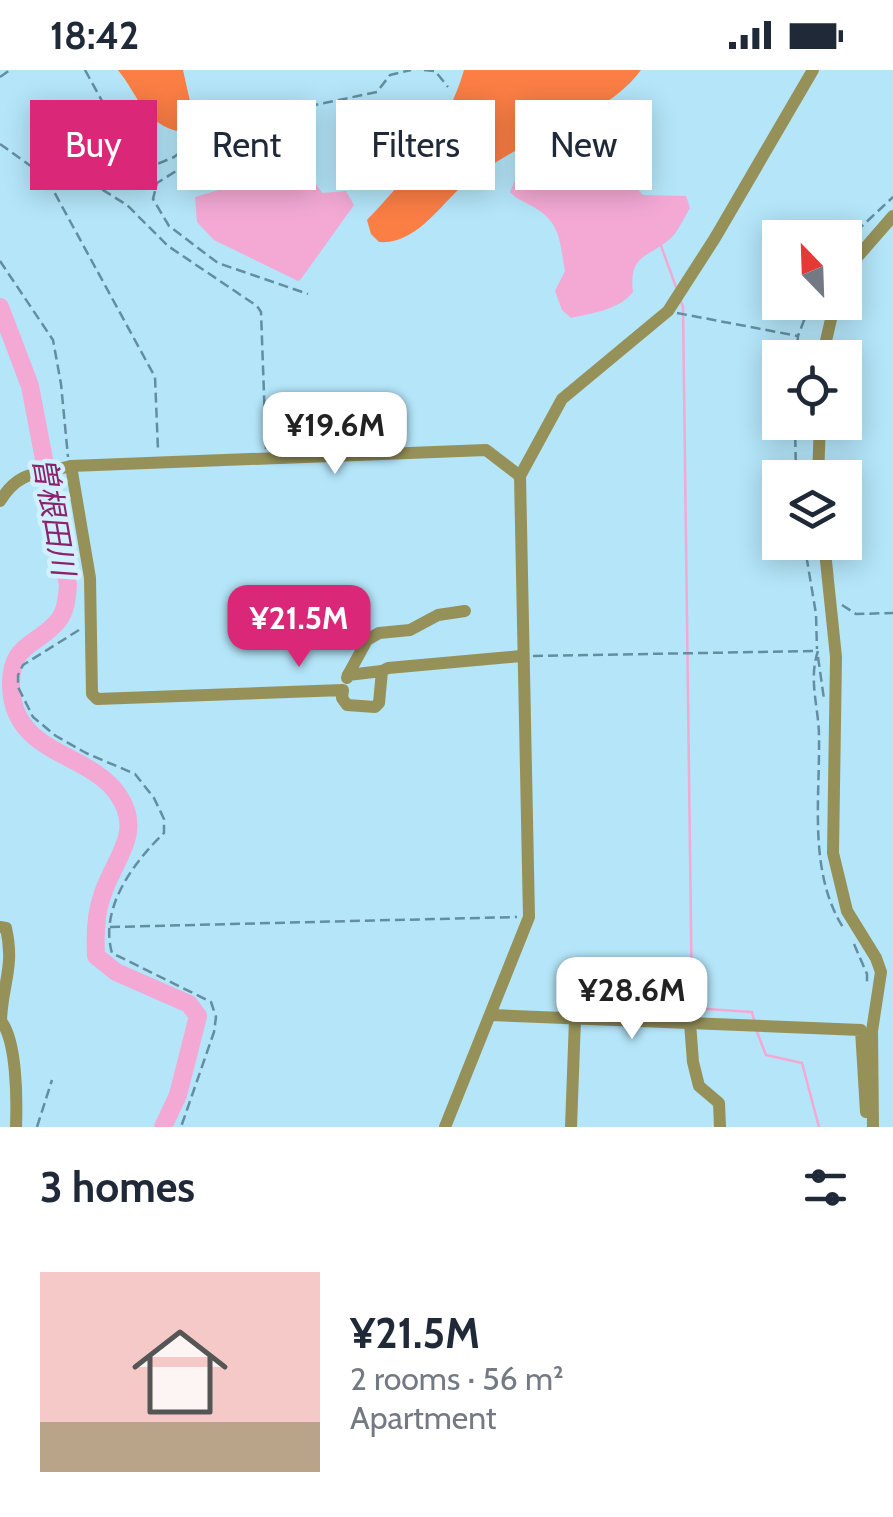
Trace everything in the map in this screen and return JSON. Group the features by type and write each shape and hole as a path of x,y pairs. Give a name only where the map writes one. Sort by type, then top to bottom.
{"street":[{"path":"445,1127 529,917 520,476 562,399 671,306 812,70"},
{"path":"862,253 893,216"},
{"path":"0,501 11,484 32,474 68,467 158,461 486,450 520,476"},
{"path":"68,467 90,578 92,694 98,699 342,690"},
{"path":"826,560 836,656 833,853 847,911 881,972 872,1030 873,1127"},
{"path":"382,671 379,703 346,705 342,690 367,640 378,634 410,630 438,615 465,612"},
{"path":"348,674 522,656"},
{"path":"0,927 6,928 10,946 1,1021 14,1050 7,1086 16,1127"},
{"path":"491,1015 861,1030 866,1113 873,1127"},
{"path":"571,1127 575,1019"},
{"path":"690,1023 699,1086 719,1104 720,1127"}],"path":[{"path":"0,77 10,70"},
{"path":"85,70 101,100"},
{"path":"316,104 376,92 390,74 411,70"},
{"path":"424,70 435,71 448,87"},
{"path":"0,144 46,176 155,377 158,461"},
{"path":"0,155 7,150"},
{"path":"177,170 157,183 153,199 169,226 218,264 308,294"},
{"path":"105,190 127,205 168,246 257,306 266,458"},
{"path":"862,226 893,197"},
{"path":"0,261 53,340 62,384 68,467"},
{"path":"671,306 798,336"},
{"path":"798,340 804,320"},
{"path":"807,560 824,701 833,718"},
{"path":"832,600 856,614 893,613"},
{"path":"92,620 23,664 18,687 33,716 65,742 135,774 164,819 164,833 137,858 109,927 112,953 211,1002 216,1017 204,1067 181,1127"},
{"path":"522,656 818,652"},
{"path":"109,927 529,917"},
{"path":"37,1127 52,1080"}],"shaded area":[{"path":"118,70 183,70 190,100 177,100 177,130 157,121 157,100 139,100"},
{"path":"464,70 641,70 610,100 515,100 515,151 495,163 495,100 453,100"},
{"path":"515,180 515,190 639,190 643,195 686,196 690,208 673,236 638,263 632,279 633,292 627,298 605,310 571,318 562,310 555,291 565,271 556,229 545,215 510,192"},
{"path":"316,184 322,193 346,191 354,205 298,281 214,240 197,222 195,197 219,190 316,190"},
{"path":"394,190 458,190 418,229 393,241 379,242 371,234 367,220"}],"waterway":[{"path":"660,243 676,287"},
{"path":"680,299 692,1008 752,1012 754,1020"},
{"name":"曽根田川","path":"0,307 30,386 68,585 58,621 15,661 11,686 15,709 38,740 106,781 126,810 128,835 98,911 96,956 116,972 189,1004 198,1016 178,1095 163,1127"},
{"path":"757,1032 766,1055 802,1063 819,1127"}]}
